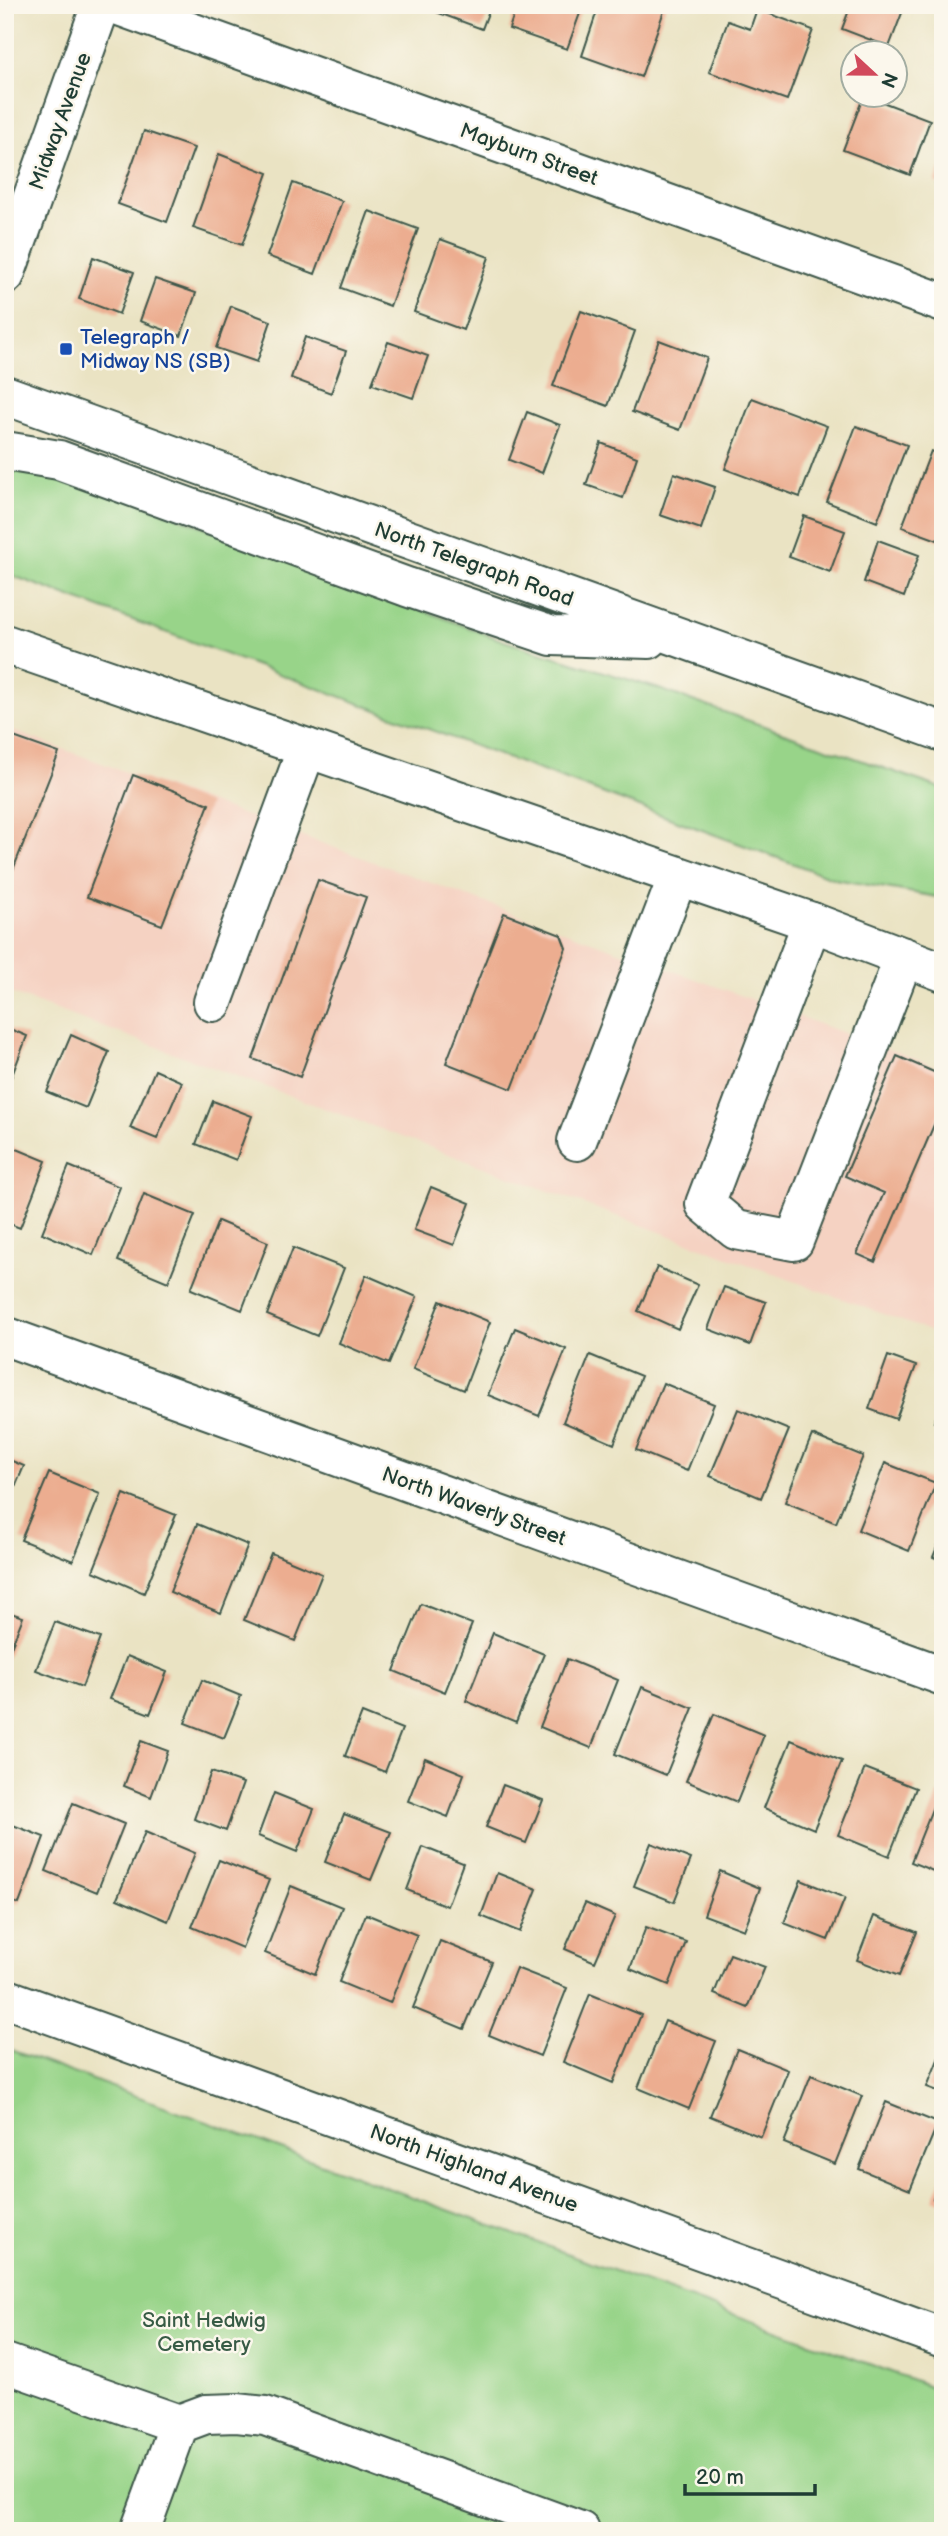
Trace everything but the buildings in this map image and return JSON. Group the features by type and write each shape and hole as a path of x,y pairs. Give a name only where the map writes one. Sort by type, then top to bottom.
{"street":[{"name":"Midway Avenue","path":"5,275 101,5"},
{"name":"Mayburn Street","path":"116,5 943,303"},
{"name":"North Telegraph Road","path":"5,395 943,732"},
{"path":"5,451 59,460 407,587 552,636 682,640"},
{"path":"5,644 812,922 943,972"},
{"path":"213,1003 307,748"},
{"path":"577,1141 678,876"},
{"path":"812,922 705,1204 736,1230 794,1241 904,957"},
{"path":"904,957 943,956"},
{"name":"North Waverly Street","path":"5,1336 943,1676"},
{"name":"North Highland Avenue","path":"5,1998 943,2338"},
{"path":"5,2363 179,2424 206,2414 265,2416 580,2531"},
{"path":"141,2531 179,2424"}],"shaded area":[{"path":"5,728 943,1069 943,1336 5,991"}],"green space":[{"path":"5,469 62,473 504,641 656,688 943,789 943,898 835,879 5,573"},
{"name":"Saint Hedwig Cemetery","path":"5,2048 943,2391 943,2531 5,2531"}],"place":[{"name":"Telegraph / Midway NS (SB)","path":"66,349"}]}
